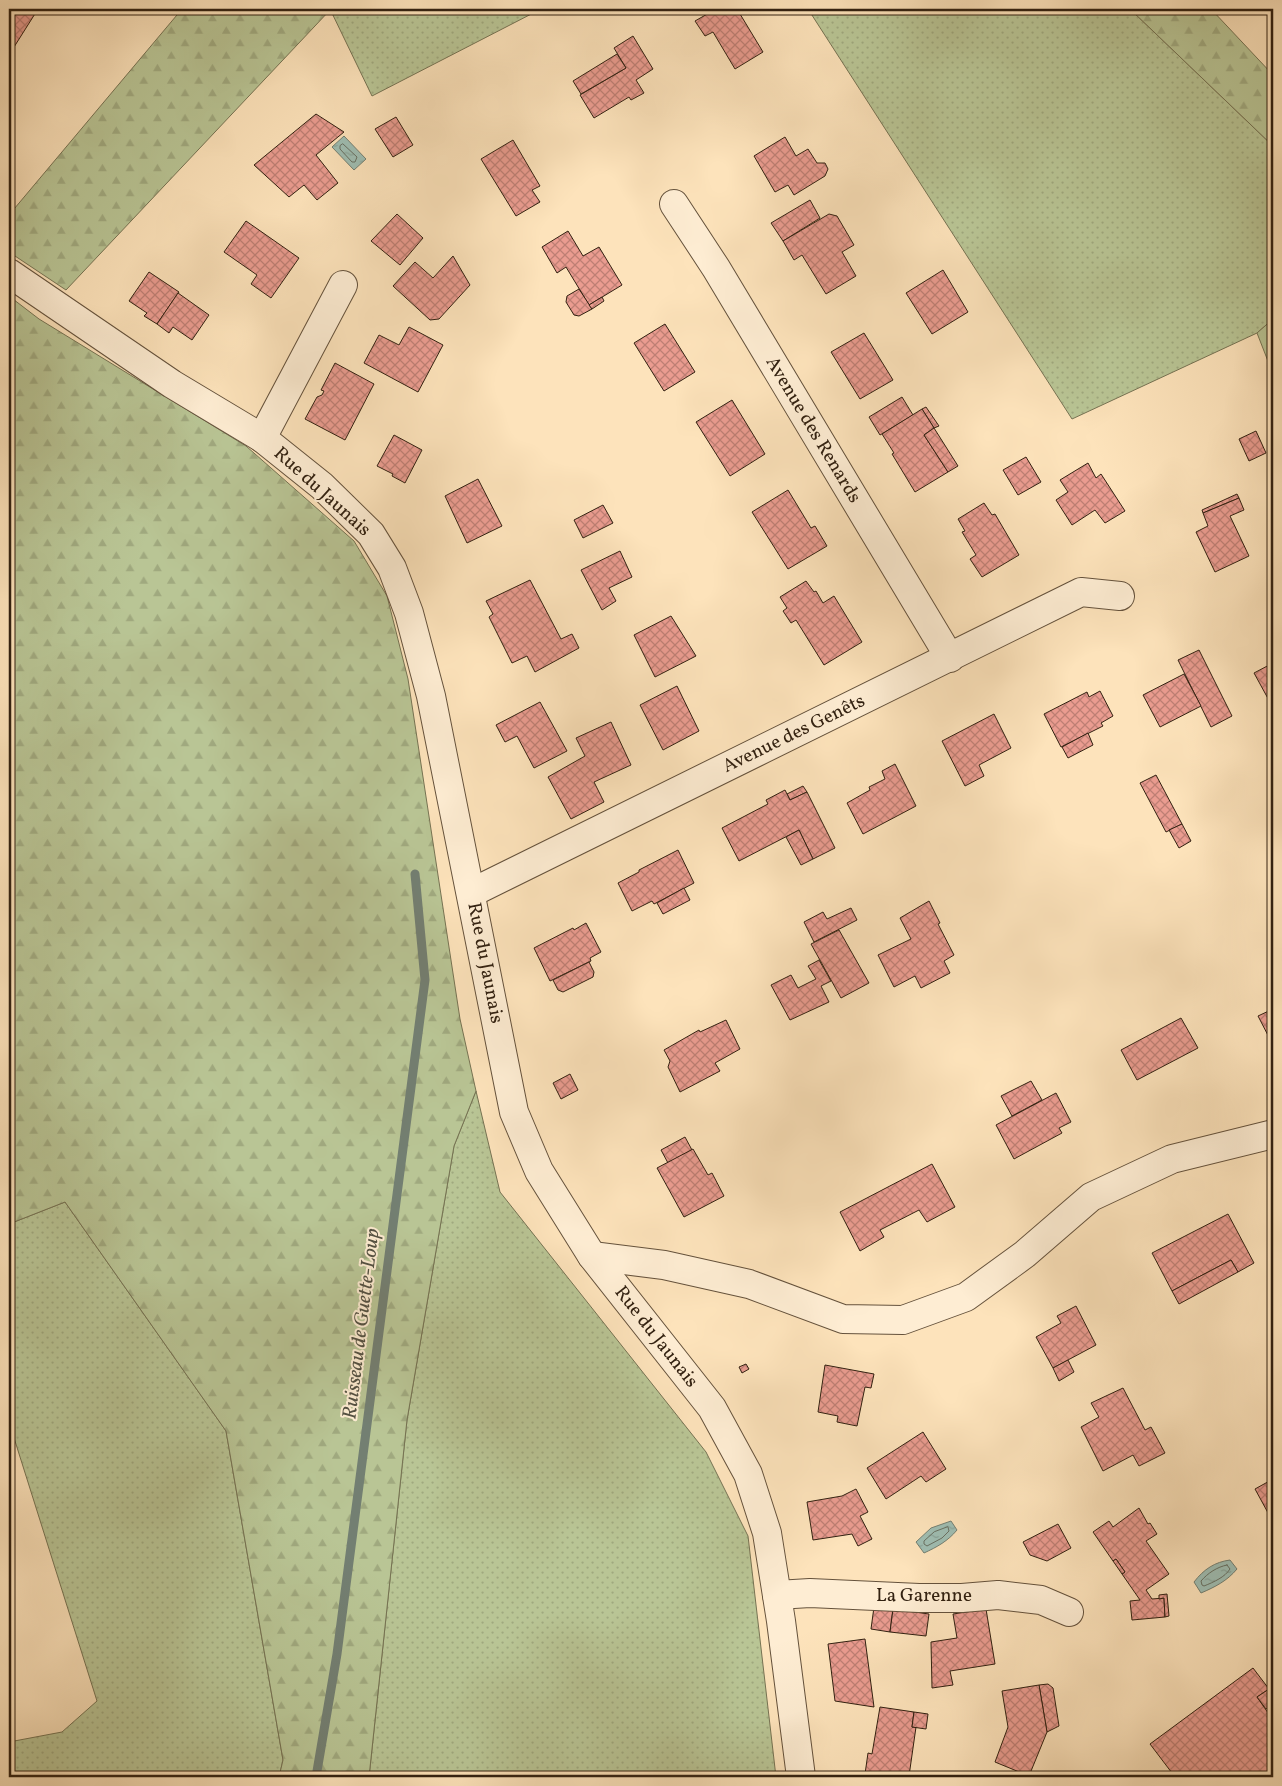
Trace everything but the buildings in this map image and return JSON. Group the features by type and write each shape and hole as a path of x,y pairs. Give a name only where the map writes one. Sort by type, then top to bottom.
{"street":[{"name":"Avenue des Renards","path":"674,204 716,268 950,658"},
{"name":"Rue du Jaunais","path":"9,273 172,384 262,438 322,486 371,534 392,568 409,613 431,696 514,1112 539,1171 592,1256 712,1408 748,1474 767,1533 801,1777"},
{"path":"262,438 343,285"},
{"name":"Avenue des Genêts","path":"471,893 1081,592 1120,596"},
{"path":"592,1256 664,1265 749,1284 843,1319 903,1320 966,1297 1025,1254 1091,1198 1172,1159 1273,1134"},
{"name":"La Garenne","path":"777,1595 810,1593 920,1598 962,1598 998,1595 1041,1600 1068,1612"}],"green space":[{"path":"182,9 331,9 66,290 9,252 9,215"},
{"path":"330,9 541,9 372,96"},
{"path":"808,9 1130,9 1273,146 1273,319 1257,333 1072,419"},
{"path":"1130,9 1211,9 1273,75 1273,146"},
{"path":"9,296 39,319 246,446 354,541 387,596 408,679 460,1019 476,1091 454,1146 407,1420 369,1777 279,1777 283,1760 226,1431 65,1202 9,1224"},
{"path":"1273,319 1273,374 1257,333"},
{"path":"476,1091 500,1192 706,1452 748,1536 776,1777 369,1777 407,1420 454,1146"},
{"path":"65,1202 226,1431 283,1760 279,1777 9,1777 9,1742 62,1732 97,1701 9,1422 9,1224"}],"water":[{"path":"344,136 366,159 354,170 332,147"},
{"path":"951,1521 957,1530 942,1543 924,1553 916,1542 931,1528"},
{"path":"1230,1560 1237,1569 1220,1583 1201,1593 1194,1582 1198,1577 1215,1564"}],"waterway":[{"name":"Ruisseau de Guette-Loup","path":"316,1777 337,1654 425,980 415,874"}]}
